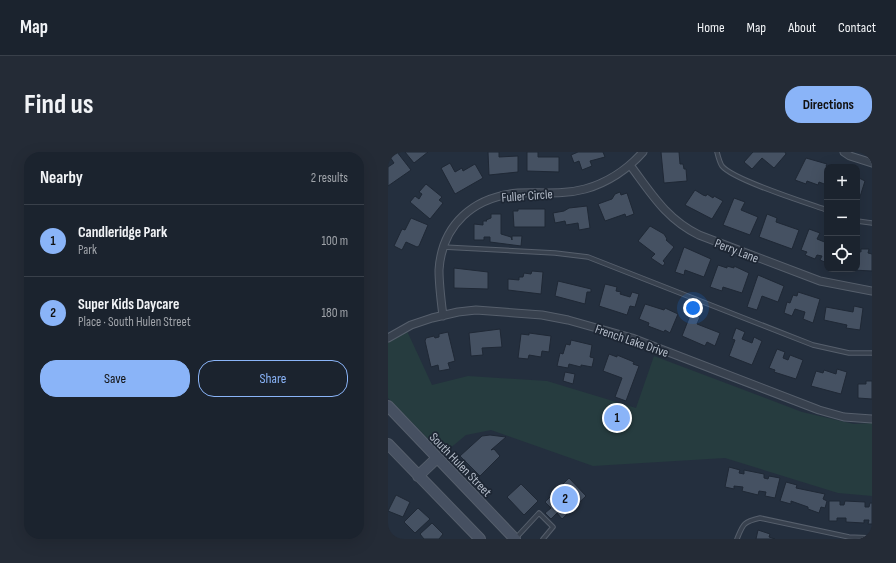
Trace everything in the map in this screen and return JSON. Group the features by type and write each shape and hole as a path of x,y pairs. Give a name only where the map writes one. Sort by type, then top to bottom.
{"main road":[{"name":"South Hulen Street","path":"388,406 515,539"},
{"path":"388,444 480,539"},
{"path":"418,476 437,458"}],"street":[{"name":"Fuller Circle","path":"443,316 440,269 443,247 447,236 467,211 482,202 499,196 519,193 571,192 586,189 618,174 643,152"},
{"path":"844,152 850,156 872,163"},
{"name":"Perry Lane","path":"630,165 657,202 672,219 684,228 820,281 872,291"},
{"name":"French Lake Drive","path":"388,338 411,325 443,316 476,310 542,315 568,320 632,338 819,410 844,417 872,419"}],"lane":[{"path":"717,152 722,166 729,172 751,182 824,209"},
{"path":"860,221 872,223"},
{"path":"443,247 555,253 588,257 813,345 849,353 872,354"},
{"path":"515,539 539,513 553,527 543,539"},
{"path":"737,539 742,525 747,521 760,518 849,537 872,538"}],"green space":[{"path":"407,331 432,385 468,376 547,381 636,408 654,356 802,412 854,424 872,423 872,496 838,493 725,458 593,466 491,430 466,435 443,454 388,398 388,343"}],"building":[{"path":"397,152 411,170 388,186 388,167 394,163 390,157"},
{"path":"405,152 428,152 414,163"},
{"path":"488,152 499,152 499,157 518,156 518,172 489,175"},
{"path":"527,152 538,152 538,157 559,157 559,172 527,171"},
{"path":"578,152 603,152 605,157 590,161 592,166 582,170 579,161 574,163 571,155"},
{"path":"661,152 679,152 680,164 683,164 684,169 686,169 687,181 664,183"},
{"path":"753,152 785,152 786,154 774,168 762,158 752,169 744,162"},
{"path":"806,158 827,164 824,164 824,184 819,182 818,185 807,181 806,184 795,180"},
{"path":"450,163 455,172 462,168 463,171 475,164 483,178 455,194 441,168"},
{"path":"860,178 865,181 860,197"},
{"path":"426,184 442,197 439,200 443,203 430,219 410,202 415,196 419,199 422,194 419,192"},
{"path":"695,190 703,195 706,196 707,194 713,198 714,196 723,201 712,219 685,205"},
{"path":"620,192 621,195 627,193 634,214 626,217 625,214 605,221 598,204 612,199 615,194"},
{"path":"734,198 745,202 741,210 758,217 750,235 723,225"},
{"path":"587,206 590,228 579,230 578,223 566,225 565,221 555,223 553,213 564,211 569,208"},
{"path":"518,209 545,209 545,227 514,227 513,211 518,211"},
{"path":"491,214 501,214 501,234 511,237 512,240 512,236 522,236 521,246 490,242 490,237 484,237 484,240 474,240 474,224 483,225 483,221 487,221 486,220 491,218"},
{"path":"767,214 777,218 776,222 799,230 792,249 759,237"},
{"path":"411,218 428,225 419,246 417,247 406,242 402,250 394,246 402,229 405,230"},
{"path":"650,226 664,234 667,239 666,240 674,247 663,261 665,263 663,266 651,258 655,254 638,241"},
{"path":"809,229 820,233 817,239 824,242 824,262 820,260 822,256 817,255 815,259 805,255 807,252 801,250"},
{"path":"684,247 711,259 704,277 685,270 684,275 675,272"},
{"path":"861,249 869,249 868,253 872,254 872,271 860,270"},
{"path":"718,265 727,268 727,266 734,268 734,266 749,273 742,293 723,287 722,291 710,287"},
{"path":"454,268 488,272 488,289 454,288"},
{"path":"532,271 543,272 541,294 508,290 508,279 519,280 519,277 523,277 524,273 531,274"},
{"path":"758,275 784,286 778,302 762,296 757,310 747,307"},
{"path":"558,281 591,289 591,292 587,292 585,304 555,296"},
{"path":"605,284 617,287 616,291 630,297 632,292 639,294 635,307 630,306 627,315 599,306"},
{"path":"798,292 820,299 813,323 803,319 805,312 795,309 792,316 784,313 787,302 790,303 793,295 797,296"},
{"path":"645,304 664,310 665,308 678,314 670,333 665,330 664,332 648,326 649,323 639,319"},
{"path":"854,306 863,308 860,330 846,328 847,325 824,320 826,307 853,312"},
{"path":"691,313 700,317 697,324 720,333 715,346 707,342 705,346 682,336"},
{"path":"736,328 745,332 742,339 752,343 754,337 762,341 752,365 729,356 735,340 732,339"},
{"path":"500,329 502,347 482,348 483,355 471,356 469,333"},
{"path":"448,332 455,361 448,363 450,369 439,371 438,365 431,367 425,341 426,338 434,336 435,338 439,337 439,334"},
{"path":"529,333 551,336 549,352 542,351 541,357 529,355 528,359 518,358 521,334 529,335"},
{"path":"571,340 592,345 590,357 594,358 592,367 581,365 581,367 569,364 568,368 557,366 560,353 563,354 566,344 570,345"},
{"path":"777,349 785,352 783,358 788,360 790,355 803,360 796,379 774,372 775,370 769,368"},
{"path":"609,354 617,357 617,355 634,362 633,364 639,366 626,401 615,397 622,378 603,371"},
{"path":"837,369 847,372 841,394 811,386 816,371 823,373 824,370 836,374"},
{"path":"565,372 575,374 573,384 563,381"},
{"path":"866,381 872,381 872,399 858,398 858,384 866,384"},
{"path":"490,435 506,437 491,450 494,449 500,456 480,476 460,456 482,436"},
{"path":"729,467 740,470 739,473 744,474 744,470 764,474 764,478 768,479 769,476 780,478 775,498 765,496 766,492 759,491 758,495 742,491 743,487 734,486 734,489 725,487"},
{"path":"569,478 586,496 562,519 557,513 551,519 545,513 551,508 545,502"},
{"path":"786,482 797,485 796,488 825,494 823,499 827,501 825,508 821,507 819,513 791,501 791,504 780,501"},
{"path":"521,484 538,501 524,515 507,497"},
{"path":"396,495 410,502 403,517 388,511"},
{"path":"829,501 840,501 840,505 844,505 845,501 865,502 865,507 869,507 870,503 872,503 872,524 868,524 869,520 864,520 864,523 846,522 846,518 837,518 837,521 829,521"},
{"path":"418,508 430,519 415,533 404,522"},
{"path":"432,523 443,534 439,539 424,539 420,534"},
{"path":"758,530 770,534 769,537 775,539 756,539"}],"place":[{"name":"Candleridge Park","path":"617,418"},
{"name":"Super Kids Daycare","path":"565,499"}]}
